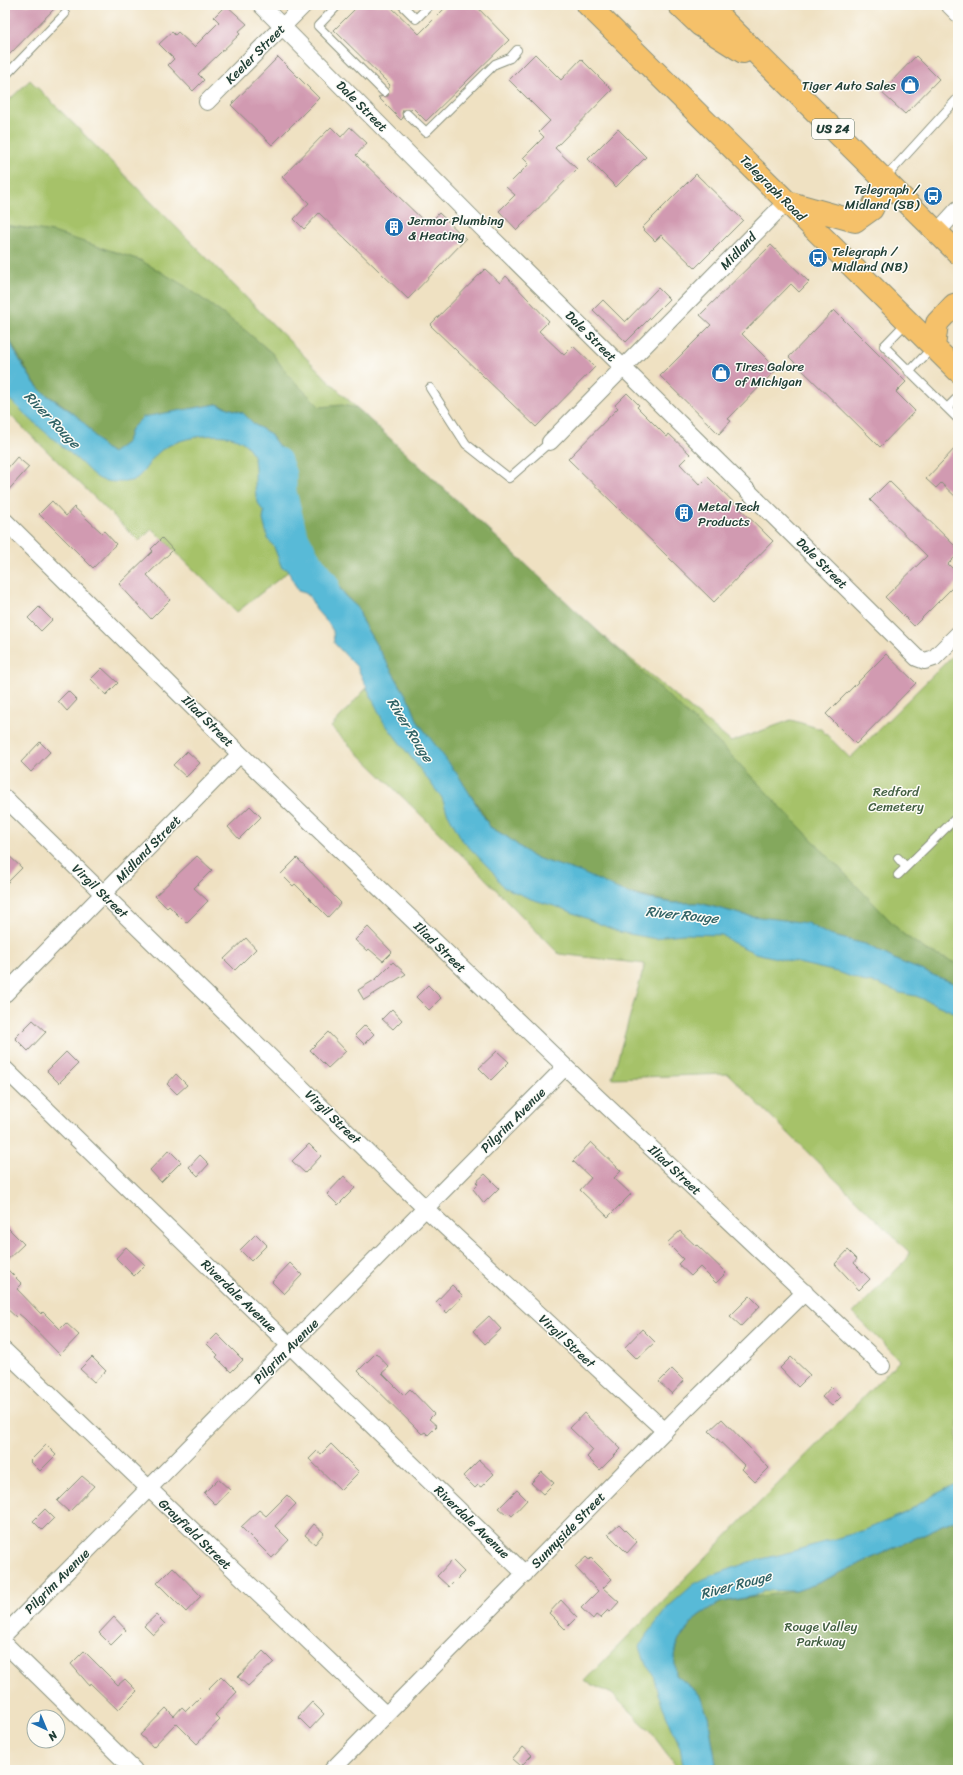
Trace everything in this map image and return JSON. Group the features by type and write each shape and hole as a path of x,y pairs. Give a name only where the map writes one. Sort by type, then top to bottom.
{"main road":[{"name":"Telegraph Road","path":"588,5 958,371"},
{"path":"679,5 700,25 779,75"},
{"name":"US 24","path":"708,5 938,231 958,253"},
{"path":"786,202 855,221 872,209 885,179"},
{"path":"934,347 936,323 954,305 958,304"}],"street":[{"name":"Dale Street","path":"261,5 623,368 917,658 925,661 934,658 958,634"},
{"name":"Keeler Street","path":"207,102 304,5"},
{"path":"949,5 958,14"},
{"name":"Midland","path":"623,368 786,202"},
{"path":"938,231 958,210"},
{"path":"550,442 623,368"},
{"name":"Iliad Street","path":"5,521 240,754 565,1067 882,1366"},
{"name":"Midland Street","path":"5,994 104,895 240,754"},
{"name":"Virgil Street","path":"5,798 426,1209 665,1432"},
{"name":"Pilgrim Avenue","path":"5,1634 565,1067"},
{"name":"Riverdale Avenue","path":"5,1069 525,1574"},
{"name":"Sunnyside Street","path":"332,1770 805,1292"},
{"name":"Grayfield Street","path":"5,1351 386,1715"},
{"path":"5,1644 134,1770"}],"lane":[{"path":"338,5 318,26 384,92"},
{"path":"402,5 416,19 430,5"},
{"path":"5,76 65,14"},
{"path":"407,114 426,132 495,64 510,58 517,50"},
{"path":"885,179 958,98"},
{"path":"908,321 884,346 958,419"},
{"path":"909,372 934,347"},
{"path":"430,388 466,444 509,478 550,442"},
{"path":"947,408 958,397"},
{"path":"898,875 958,816"},
{"path":"898,858 906,867"}],"green space":[{"name":"Rouge Valley Parkway","path":"30,80 342,394 585,621 731,742 791,720 821,729 850,758 958,650 958,1770 679,1770 650,1731 612,1694 584,1681 900,1360 853,1313 907,1259 909,1252 728,1074 612,1078 645,964 559,954 472,865 331,727 392,660 318,548 237,612 152,529 139,541 5,410 5,104"},
{"path":"5,225 53,232 140,260 185,286 246,331 272,353 288,375 320,407 342,405 357,408 722,746 903,934 929,952 958,964 958,985 898,961 865,944 829,935 809,925 744,915 699,903 674,903 627,893 580,873 533,857 507,837 490,827 482,811 418,722 410,702 362,621 359,609 345,596 330,573 306,548 293,513 289,497 289,475 280,448 269,433 255,425 243,413 217,404 159,415 131,429 127,442 113,453 104,448 86,425 62,404 42,392 30,376 5,329"},
{"path":"958,1518 958,1770 717,1770 708,1716 699,1694 676,1675 674,1655 679,1639 698,1616 722,1602 796,1591 816,1584"}],"water":[{"path":"5,329 21,363 38,387 80,419 112,453 127,442 131,429 143,417 217,404 243,413 255,425 269,433 280,448 289,475 289,484 281,504 284,519 295,546 330,573 345,596 359,609 362,621 410,702 418,722 460,778 490,827 507,837 533,857 580,872 627,893 649,899 674,903 699,903 744,915 807,923 829,935 865,944 898,961 958,985 958,1014 916,996 900,993 879,984 862,981 841,973 755,953 732,942 722,935 683,934 664,936 657,939 619,932 564,909 531,899 503,887 493,872 462,840 447,812 442,798 383,721 357,667 334,643 333,631 328,623 318,612 309,596 298,591 287,569 282,568 274,547 268,539 263,520 264,512 256,495 254,458 244,443 236,438 213,435 187,439 166,447 158,453 134,480 116,482 101,480 5,396"},
{"path":"958,1483 958,1518 816,1584 796,1591 764,1590 755,1596 722,1602 698,1616 679,1639 674,1655 676,1675 699,1694 708,1716 717,1770 684,1770 680,1747 658,1695 653,1674 646,1665 640,1647 644,1639 668,1607 694,1584 706,1578 749,1562 783,1554 865,1530 903,1514 934,1495"}],"building":[{"path":"5,5 58,5 5,59"},
{"path":"226,5 247,24 238,32 240,34 198,74 204,80 193,91 168,65 174,59 159,44 172,32 175,35 178,32 194,47 219,22 214,17"},
{"path":"359,5 389,5 419,34 448,5 475,5 509,40 426,121 413,108 411,110 403,110 403,118 401,120 378,97 388,96 388,88 390,85 334,30"},
{"path":"535,54 561,80 581,59 612,90 555,148 577,169 517,230 499,211 515,195 506,187 529,164 523,158 544,137 539,132 550,121 509,80"},
{"name":"Tiger Auto Sales","path":"916,56 939,79 905,114 881,92"},
{"path":"278,57 319,98 272,145 231,105"},
{"name":"Jermor Plumbing & Heating","path":"331,127 341,137 350,127 367,143 356,155 428,225 439,213 466,239 408,299 319,213 304,229 294,219 309,203 282,177"},
{"path":"618,129 646,157 616,187 588,159"},
{"path":"696,174 743,220 695,268 661,235 655,241 642,228"},
{"path":"771,245 809,282 799,292 791,284 742,334 777,369 728,419 731,421 719,434 660,376 711,325 700,315"},
{"path":"485,269 500,283 506,276 549,321 539,331 564,355 573,346 595,367 536,427 430,325"},
{"path":"658,288 669,299 626,342 593,310 603,300 625,322"},
{"path":"834,310 906,382 896,392 915,411 880,447 789,357"},
{"name":"Metal Tech Products","path":"627,393 639,405 637,407 667,437 669,434 690,454 680,464 700,485 708,477 773,541 714,602 568,459 618,408 615,405"},
{"path":"958,445 958,499 941,483 936,488 926,479"},
{"path":"17,457 29,467 5,494 5,471"},
{"path":"889,481 958,549 958,554 948,564 958,574 958,582 914,626 885,597 927,556 870,500"},
{"path":"52,501 66,516 74,507 102,533 104,531 116,544 93,568 39,514"},
{"path":"162,538 173,550 147,575 170,600 151,619 119,584 153,551 151,549"},
{"path":"39,607 52,620 41,631 28,618"},
{"path":"886,654 916,683 856,744 826,714"},
{"path":"102,668 118,683 106,695 91,679"},
{"path":"68,691 77,700 67,711 58,701"},
{"path":"40,742 50,752 31,772 21,762"},
{"path":"187,751 200,763 186,777 173,765"},
{"path":"250,806 261,817 239,839 228,827"},
{"path":"5,852 22,868 5,885"},
{"path":"197,856 212,870 194,888 208,901 186,923 169,906 167,908 155,896"},
{"path":"297,858 341,903 328,917 295,884 293,886 281,874"},
{"path":"368,927 392,952 383,961 369,949 367,951 355,940"},
{"path":"246,938 256,949 235,970 224,959"},
{"path":"393,962 406,974 364,1000 358,990 376,979"},
{"path":"428,985 441,998 429,1010 416,997"},
{"path":"392,1009 402,1020 393,1029 382,1019"},
{"path":"33,1020 46,1032 28,1051 15,1038"},
{"path":"365,1025 374,1034 364,1044 355,1035"},
{"path":"328,1032 346,1051 328,1068 310,1050"},
{"path":"497,1051 509,1062 491,1080 479,1068"},
{"path":"66,1052 78,1064 59,1083 47,1071"},
{"path":"176,1074 187,1085 177,1094 167,1084"},
{"path":"591,1142 621,1171 614,1178 631,1194 608,1217 580,1190 591,1178 573,1161"},
{"path":"309,1144 321,1156 305,1173 292,1161"},
{"path":"169,1150 181,1162 161,1182 150,1170"},
{"path":"200,1155 209,1164 198,1176 189,1167"},
{"path":"485,1174 499,1188 484,1203 473,1189 478,1184 476,1182"},
{"path":"344,1176 355,1188 338,1205 327,1194"},
{"path":"5,1225 24,1244 5,1262"},
{"path":"680,1231 726,1273 716,1283 700,1267 691,1276 678,1264 683,1259 667,1243"},
{"path":"256,1234 267,1245 251,1261 240,1250"},
{"path":"126,1247 145,1265 134,1276 116,1258"},
{"path":"848,1250 857,1259 854,1263 870,1279 859,1290 835,1264"},
{"path":"290,1263 302,1275 284,1294 272,1282"},
{"path":"5,1267 22,1284 17,1289 41,1314 43,1312 60,1329 66,1323 79,1335 60,1355 25,1319 19,1314 16,1317 5,1307"},
{"path":"452,1285 463,1296 447,1313 436,1302"},
{"path":"750,1296 760,1306 741,1326 730,1316"},
{"path":"489,1316 501,1329 485,1344 473,1331"},
{"path":"642,1329 655,1342 637,1359 625,1347"},
{"path":"217,1334 243,1360 231,1372 216,1357 218,1355 207,1344"},
{"path":"376,1353 389,1367 382,1373 404,1395 410,1389 434,1414 429,1419 437,1426 428,1435 425,1432 422,1434 358,1371"},
{"path":"92,1357 106,1371 94,1382 80,1369"},
{"path":"791,1357 810,1375 798,1387 780,1368"},
{"path":"672,1369 684,1381 672,1394 659,1382"},
{"path":"831,1387 841,1397 832,1406 822,1397"},
{"path":"584,1413 621,1449 600,1470 587,1457 593,1450 570,1428"},
{"path":"722,1419 769,1468 755,1482 742,1469 745,1466 709,1431"},
{"path":"331,1444 359,1472 341,1490 309,1459 317,1451 321,1454"},
{"path":"46,1445 56,1455 40,1471 30,1461"},
{"path":"479,1460 494,1474 481,1487 478,1485 475,1488 463,1476"},
{"path":"542,1472 554,1483 543,1494 531,1483"},
{"path":"82,1476 94,1486 69,1512 57,1501"},
{"path":"218,1479 230,1490 216,1505 204,1493"},
{"path":"517,1490 527,1500 512,1516 509,1513 506,1514 499,1508"},
{"path":"287,1495 296,1504 275,1526 289,1540 272,1558 241,1527 259,1510 266,1516"},
{"path":"45,1509 54,1518 42,1530 33,1521"},
{"path":"314,1524 324,1533 315,1544 305,1535"},
{"path":"619,1524 637,1542 627,1553 608,1534"},
{"path":"586,1557 589,1560 591,1558 612,1579 603,1588 619,1602 610,1612 608,1610 600,1618 596,1615 593,1619 581,1608 598,1591 575,1567"},
{"path":"452,1560 464,1572 449,1587 437,1576"},
{"path":"173,1567 201,1596 186,1612 157,1583"},
{"path":"561,1600 577,1617 565,1629 549,1613"},
{"path":"156,1615 165,1624 153,1635 144,1626"},
{"path":"114,1617 126,1630 111,1645 99,1633"},
{"path":"84,1651 118,1685 125,1679 137,1691 118,1710 90,1683 89,1685 71,1664"},
{"path":"263,1651 274,1662 248,1686 238,1677"},
{"path":"221,1676 237,1692 215,1715 220,1720 197,1744 176,1723 153,1747 140,1735 166,1708 174,1716 182,1707 186,1711"},
{"path":"312,1702 324,1714 310,1729 298,1717"},
{"path":"523,1747 532,1755 521,1766 513,1759"}],"waterway":[{"name":"River Rouge","path":"278,461 283,475 283,492 294,535 307,559 326,585"}],"place":[{"name":"Tiger Auto Sales","path":"910,85"},
{"name":"Telegraph / Midland (SB)","path":"933,196"},
{"name":"Jermor Plumbing & Heating","path":"394,227"},
{"name":"Telegraph / Midland (NB)","path":"818,258"},
{"name":"Tires Galore of Michigan","path":"721,373"},
{"name":"Metal Tech Products","path":"684,513"}],"park label":[{"name":"Redford Cemetery","path":"896,798"}]}
